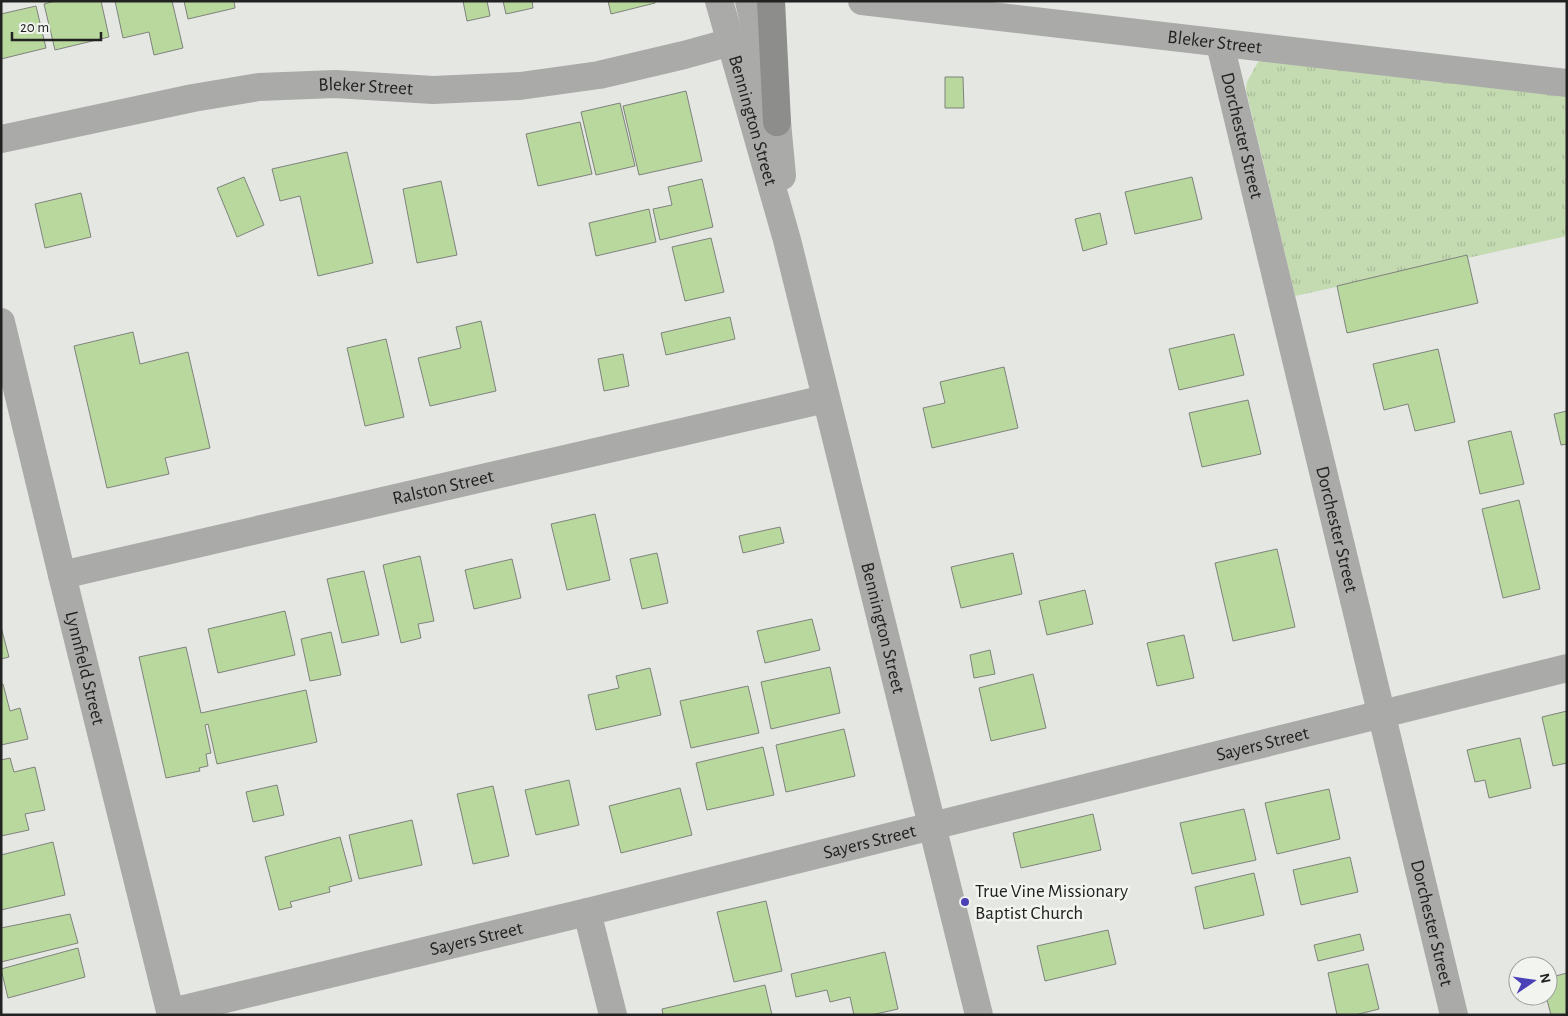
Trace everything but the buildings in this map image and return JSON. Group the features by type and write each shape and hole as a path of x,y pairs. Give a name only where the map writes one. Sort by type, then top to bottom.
{"main road":[{"path":"771,1 777,122"}],"street":[{"name":"Bennington Street","path":"719,1 787,240 979,1015"},
{"name":"Bennington Street","path":"749,1 777,122 787,240"},
{"name":"Bleker Street","path":"862,1 1567,83"},
{"name":"Bleker Street","path":"1,139 193,98 259,87 335,84 433,90 520,86 599,75 731,42"},
{"name":"Dorchester Street","path":"1220,44 1454,1015"},
{"name":"Lynnfield Street","path":"1,322 171,1013"},
{"name":"Ralston Street","path":"62,575 825,399"},
{"name":"Sayers Street","path":"171,1013 587,912 1567,668"},
{"path":"587,912 613,1015"}],"green space":[{"path":"1270,59 1567,93 1567,236 1295,296 1246,90 1247,82 1258,62"}],"place":[{"name":"True Vine Missionary Baptist Church","path":"965,902"}]}
